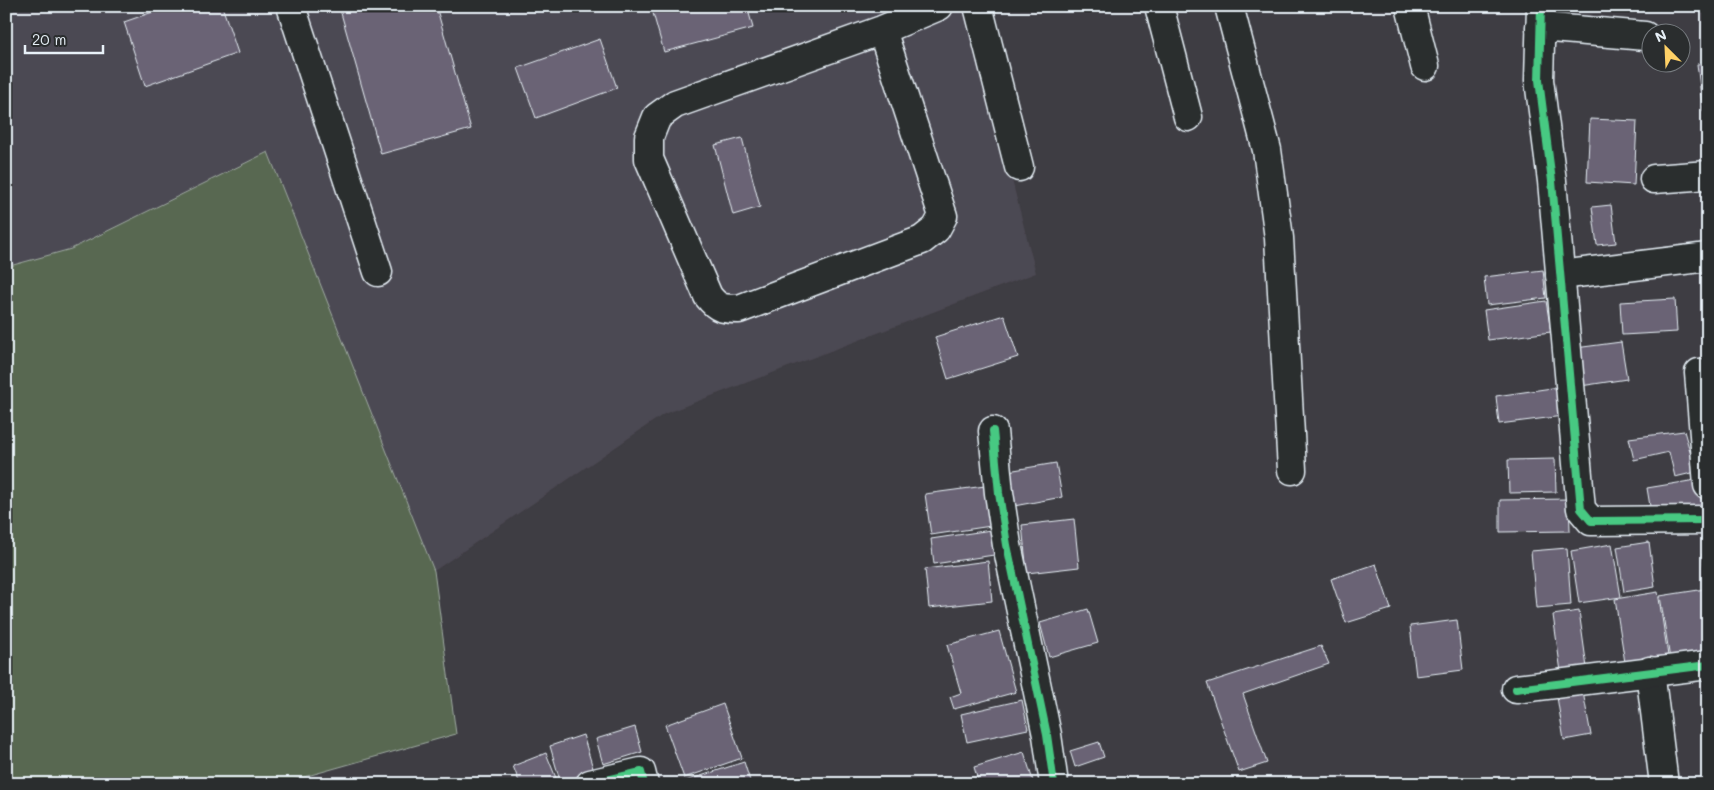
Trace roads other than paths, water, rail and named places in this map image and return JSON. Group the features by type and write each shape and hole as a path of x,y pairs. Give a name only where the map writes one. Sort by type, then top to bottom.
{"street":[{"path":"291,6 378,272"},
{"path":"882,30 943,216 936,229 922,240 739,309 725,309 715,305 708,296 649,159 649,137 657,117 675,104 882,30 939,6"},
{"path":"978,6 1019,167"},
{"path":"1159,6 1188,117"},
{"path":"1229,6 1267,150 1279,238 1292,470"},
{"path":"1410,6 1425,66"},
{"path":"1642,35 1540,17 1539,80 1552,181 1581,509 1591,521 1708,520"},
{"path":"1654,179 1708,175"},
{"path":"1560,275 1708,258"},
{"path":"1699,373 1708,484"},
{"path":"994,431 999,493 1047,735 1054,784"},
{"path":"1516,689 1708,665"},
{"path":"1650,672 1661,783"},
{"path":"590,784 641,772 644,784"}]}
